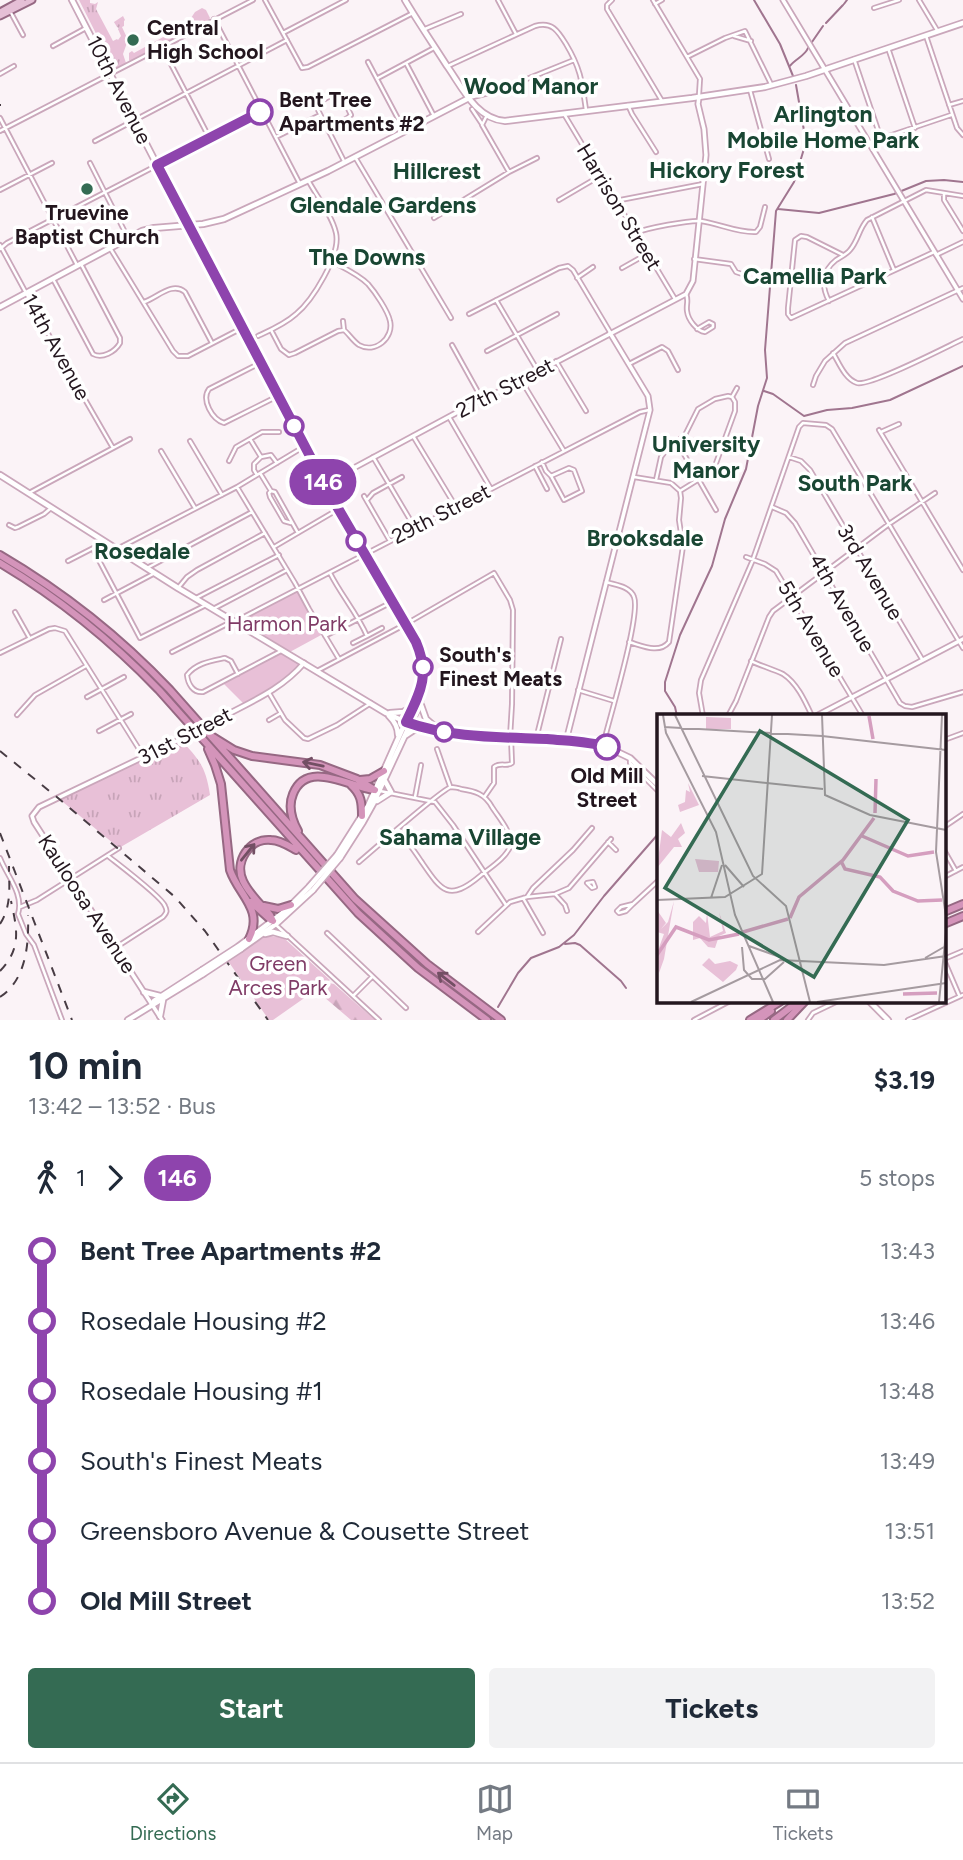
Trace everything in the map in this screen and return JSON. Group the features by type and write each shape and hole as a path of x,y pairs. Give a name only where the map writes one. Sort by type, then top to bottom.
{"highway":[{"path":"0,555 67,599 156,675 346,902 381,936 485,1020"},
{"path":"0,563 62,603 112,644 205,736 383,926 427,964 501,1020"},
{"path":"205,736 243,753 311,762 378,790"},
{"path":"205,736 219,774 228,861 233,879 253,910 255,920 249,939"},
{"path":"357,779 370,779 384,771"},
{"path":"302,840 291,808 292,796 299,784 316,776 330,777 378,790"},
{"path":"349,783 361,798 362,816"},
{"path":"274,923 243,882 240,873 241,860 248,849 259,842 272,840 290,846 304,855"},
{"path":"243,894 274,923"},
{"path":"946,911 963,904"},
{"path":"262,906 278,909 291,905"},
{"path":"946,923 963,916"},
{"path":"750,1020 780,1002"},
{"path":"760,1020 781,1002"},
{"path":"774,1020 798,1002"},
{"path":"787,1020 804,1002"}],"main road":[{"path":"6,11 22,0"},
{"path":"6,11 32,0"},
{"name":"10th Avenue","path":"72,0 324,484 421,654 424,669 421,703"},
{"path":"405,0 461,89 488,115 506,121 750,90 824,70 963,23"},
{"path":"457,105 461,99 461,89"},
{"path":"0,306 149,229 203,224 224,219 345,163 469,98"},
{"path":"457,105 479,108"},
{"path":"195,239 203,224"},
{"path":"0,475 178,588 371,703 394,720 401,738"},
{"path":"128,1020 261,935 311,889 338,857 373,804 384,771 408,723 423,684"},
{"path":"421,703 424,717 440,731"},
{"path":"408,723 421,703"},
{"path":"386,713 403,712 413,707"},
{"path":"386,713 408,723 440,731 603,745 630,758 657,784"},
{"path":"338,857 385,781 401,738 414,730 424,728"},
{"path":"373,804 391,792 385,781"},
{"path":"240,947 274,923 311,889"},
{"path":"261,935 273,932 287,936"},
{"path":"144,992 162,998"},
{"path":"161,1018 162,998"},
{"path":"870,1002 888,1020"}],"street":[{"path":"0,131 253,0"},
{"path":"265,0 302,68 413,13"},
{"path":"283,33 346,0"},
{"path":"498,0 516,35"},
{"path":"612,0 607,9 662,101"},
{"path":"662,0 654,2 700,79 698,110 706,145 704,184 692,281 686,294 688,314 697,329"},
{"path":"783,0 963,299"},
{"path":"874,8 899,0"},
{"path":"919,0 937,32"},
{"path":"1,6 23,35"},
{"path":"424,30 461,13"},
{"path":"214,19 300,184"},
{"path":"448,66 538,25 551,25 575,60 581,76 586,111"},
{"path":"53,46 86,29"},
{"path":"687,57 745,31 772,85"},
{"path":"732,36 751,41"},
{"path":"926,36 949,105 962,134"},
{"path":"95,141 287,40"},
{"path":"162,47 210,138"},
{"path":"377,78 434,48"},
{"path":"888,48 915,128"},
{"path":"469,98 575,60"},
{"path":"854,60 881,139"},
{"path":"368,62 404,131"},
{"path":"406,63 434,116"},
{"path":"0,74 14,66"},
{"path":"750,90 769,159"},
{"path":"327,128 351,115 341,94 337,93 320,103 317,108 327,128 345,163"},
{"path":"949,105 963,101"},
{"path":"628,105 656,152"},
{"path":"472,110 509,172"},
{"path":"0,247 262,111"},
{"path":"276,137 320,114"},
{"name":"Harrison Street","path":"564,114 675,299"},
{"path":"482,125 488,115"},
{"path":"868,144 953,115"},
{"path":"0,118 120,339 117,348 97,356 92,352 53,278"},
{"path":"355,158 451,318"},
{"path":"434,218 537,158"},
{"path":"0,190 52,163"},
{"path":"90,163 128,238"},
{"path":"559,200 600,176"},
{"path":"258,336 289,320 304,307 331,261 336,247 335,230 308,180"},
{"path":"615,201 704,184"},
{"path":"830,301 824,290 824,278 832,264 852,248 863,224 926,190 963,196"},
{"path":"944,193 944,200 963,231"},
{"path":"635,234 699,221 744,232 756,232 765,207"},
{"path":"872,217 894,271"},
{"path":"791,318 788,308 795,240 801,236 807,237 844,255"},
{"path":"788,323 791,318 963,242"},
{"name":"14th Avenue","path":"0,247 113,447"},
{"path":"110,248 178,356 185,357 242,328"},
{"path":"622,268 647,254"},
{"path":"695,259 731,264 736,272 742,274"},
{"path":"331,261 366,283 388,315 391,330 382,343 373,347 360,345 344,330 343,321"},
{"path":"469,314 559,268 568,266 648,396 650,410 566,741"},
{"path":"577,278 593,267"},
{"path":"144,302 173,288 183,290 212,343"},
{"path":"813,385 816,376 845,343 963,288"},
{"name":"27th Street","path":"324,484 686,294"},
{"path":"496,300 538,371"},
{"path":"486,351 557,314"},
{"path":"271,330 281,349 289,355 344,330"},
{"path":"833,354 845,374 856,383 869,382 963,339"},
{"path":"453,345 482,399"},
{"path":"629,364 662,347 668,351 678,370"},
{"path":"556,361 586,411"},
{"path":"260,362 211,388 206,392 205,401 218,421 224,423 278,396"},
{"path":"521,380 564,452"},
{"path":"680,491 713,468 736,408 732,397 737,388"},
{"path":"656,480 662,457 667,449 685,435 700,407 721,397 732,397"},
{"name":"29th Street","path":"172,652 640,412 650,410"},
{"path":"449,417 492,489"},
{"path":"703,714 699,693 701,680 754,559 801,424 826,425 832,429 961,640 963,648"},
{"path":"899,424 880,431 963,570"},
{"path":"229,461 236,447 262,432 279,432"},
{"path":"413,436 456,507"},
{"path":"29,493 130,439"},
{"path":"250,439 261,457"},
{"path":"190,441 222,495"},
{"path":"677,442 716,510"},
{"path":"117,549 237,487 304,446"},
{"path":"162,451 195,508"},
{"path":"277,463 271,455 261,457 254,464 254,470 271,491 275,492 298,533"},
{"path":"373,457 415,528"},
{"name":"3rd Avenue","path":"789,457 801,461 808,468 922,660"},
{"path":"542,463 564,499 582,491 572,468 551,477"},
{"path":"535,466 547,489"},
{"path":"629,642 659,649 669,642 683,546 679,520 680,491 671,483 633,476"},
{"path":"368,503 370,494 402,477"},
{"path":"237,487 339,659"},
{"path":"271,491 270,497 284,521 292,523"},
{"path":"729,714 769,617 774,611 888,524 935,493"},
{"path":"364,496 390,541"},
{"name":"4th Avenue","path":"772,507 791,518 900,702 905,706 915,706 963,692"},
{"path":"9,525 18,527 51,508"},
{"path":"274,547 338,509"},
{"path":"147,568 252,512"},
{"path":"178,588 197,570 265,533"},
{"path":"617,537 641,544"},
{"path":"68,561 105,542"},
{"path":"93,549 140,638 206,605"},
{"path":"196,598 279,555"},
{"name":"5th Avenue","path":"746,557 776,571 862,714"},
{"path":"213,609 287,570"},
{"path":"104,600 155,573"},
{"path":"330,573 359,618 367,636"},
{"path":"317,671 494,573 513,610 512,763 494,767 494,783 485,796"},
{"path":"603,745 635,612 634,596 627,589 606,582"},
{"path":"325,636 393,601"},
{"path":"15,612 29,638"},
{"path":"353,643 382,628"},
{"path":"0,653 49,629 62,630 69,636 100,690 144,757"},
{"path":"536,739 561,639"},
{"path":"818,714 961,640"},
{"path":"238,674 231,661 225,658 206,662 194,668 187,676 191,687 200,692 238,674 283,650"},
{"path":"751,661 788,678 813,714"},
{"name":"31st Street","path":"58,798 269,693 291,678 304,663"},
{"path":"17,715 35,695 86,666"},
{"path":"88,696 124,677"},
{"path":"578,690 614,701"},
{"path":"269,693 281,713 308,739 337,725 371,703"},
{"path":"99,731 131,713"},
{"path":"270,720 281,713"},
{"path":"946,739 963,733"},
{"path":"437,750 450,787"},
{"path":"630,758 630,763 657,790"},
{"path":"415,797 421,765"},
{"path":"359,862 398,829 424,808 433,800 450,787 485,796 508,832 511,842 507,853 468,887 452,891 443,888 431,877 398,829"},
{"path":"378,790 433,800 453,825 506,905"},
{"name":"Kauloosa Avenue","path":"58,798 36,809 32,816 34,822 161,1018"},
{"path":"422,798 424,808"},
{"path":"946,826 963,814"},
{"path":"525,897 592,828"},
{"path":"478,932 506,905 525,897 555,894 569,888 610,841 616,850"},
{"path":"20,907 37,900 119,848"},
{"path":"946,854 956,871"},
{"path":"107,856 155,895 166,908 163,917 115,948"},
{"path":"0,858 16,887 20,907 18,914 34,945 62,1020"},
{"path":"946,876 963,867"},
{"path":"581,876 587,883"},
{"path":"633,904 657,882"},
{"path":"555,894 567,911"},
{"path":"525,897 543,933"},
{"path":"274,923 379,1020"},
{"path":"327,933 406,1008"},
{"path":"946,958 963,951"},
{"path":"908,1020 961,995 946,963"},
{"path":"353,996 372,977"},
{"path":"694,1020 724,1002"},
{"path":"808,1020 813,1013 836,1002"}],"green space":[{"path":"79,0 90,0 90,3 95,4 98,2 96,9 113,41 121,36 114,22 123,16 125,20 122,27 128,40 123,54 126,63 114,69"},
{"path":"202,8 206,10 209,20 129,60 129,53 134,53 187,24 195,12"},
{"name":"Harmon Park","path":"298,589 323,634 288,653 304,663 291,677 245,705 222,682 282,650 234,622"},
{"path":"180,739 201,764 210,795 119,848 58,798"},
{"name":"Green Arces Park","path":"269,936 285,939 330,980 273,1020 269,1020 228,961"},
{"path":"329,983 334,984 375,1020 351,1020 324,997 321,991"}],"waterway":[{"path":"754,0 780,44 793,76"},
{"path":"844,4 847,0"},
{"path":"826,23 843,5"},
{"path":"812,42 823,26"},
{"path":"790,66 808,48"},
{"path":"677,714 665,691 665,682 680,635 712,566 725,519 746,469 758,406 767,378 765,350 776,211 794,182 806,142 796,85"},
{"path":"778,209 819,213 894,194 926,181 963,182"},
{"path":"764,391 773,394 804,416 890,400 963,366"},
{"path":"498,1007 518,973 531,958 559,947 574,935 657,835"},
{"path":"565,944 580,945 626,988"}],"railway":[{"path":"0,751 175,897 205,931 268,1020"},
{"path":"0,833 72,1020"},
{"path":"0,924 8,903 9,866"},
{"path":"0,971 15,946 16,929 11,901"},
{"path":"0,997 9,990 21,971 28,938 28,915"}],"bus line":[{"name":"146","path":"260,112 157,165 332,498 416,642 421,654 424,679 406,722 456,733 594,743 607,747"}],"place":[{"name":"Central High School","path":"133,40"},
{"name":"Bent Tree Apartments #2","path":"260,112"},
{"name":"Truevine Baptist Church","path":"87,189"},
{"name":"South's Finest Meats","path":"423,667"},
{"name":"Old Mill Street","path":"607,747"}],"district":[{"name":"Wood Manor","path":"531,86"},
{"name":"Arlington Mobile Home Park","path":"823,127"},
{"name":"Hickory Forest","path":"727,170"},
{"name":"Hillcrest","path":"437,171"},
{"name":"Glendale Gardens","path":"383,205"},
{"name":"The Downs","path":"367,257"},
{"name":"Camellia Park","path":"815,276"},
{"name":"University Manor","path":"706,457"},
{"name":"South Park","path":"855,483"},
{"name":"Brooksdale","path":"645,538"},
{"name":"Rosedale","path":"142,551"},
{"name":"Sahama Village","path":"460,837"}]}
